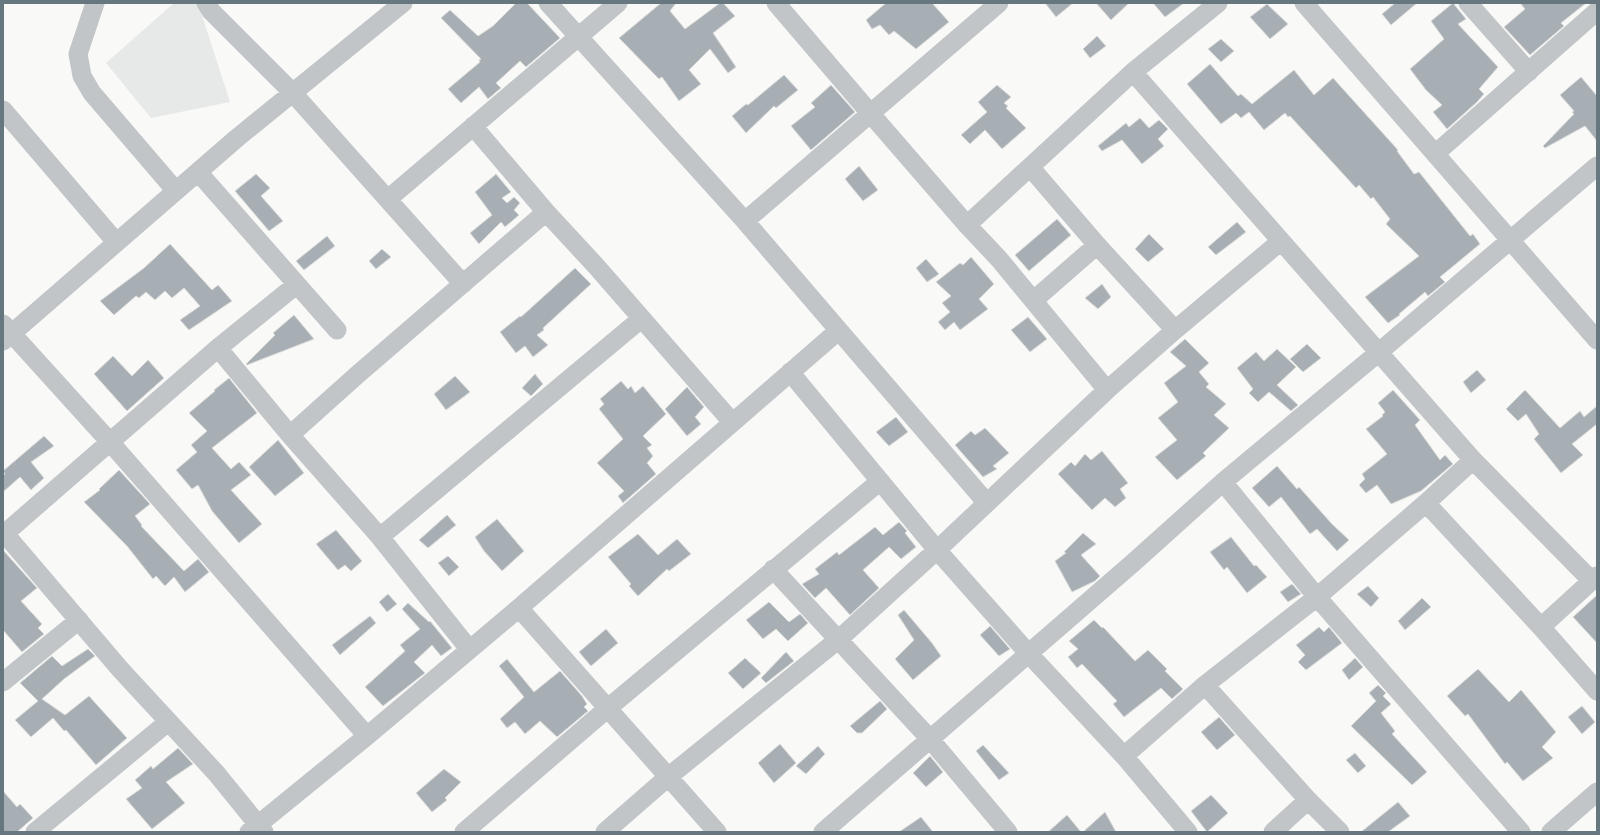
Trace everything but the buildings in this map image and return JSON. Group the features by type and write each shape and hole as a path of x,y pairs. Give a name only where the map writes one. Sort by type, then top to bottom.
{"street":[{"path":"95,3 78,54 82,76 92,93 176,190"},
{"path":"206,3 211,11 292,92 463,284"},
{"path":"367,736 110,442 6,333 116,242 292,92 404,3"},
{"path":"548,3 662,131 745,221 986,502"},
{"path":"388,199 526,83 578,36 618,3"},
{"path":"745,221 999,3"},
{"path":"967,225 1133,72 1218,3"},
{"path":"1304,3 1597,340"},
{"path":"1468,3 1529,72"},
{"path":"780,4 870,114 1034,300 1107,390"},
{"path":"1435,154 1597,11"},
{"path":"1133,72 1473,460 1594,578 1541,627"},
{"path":"3,110 116,242"},
{"path":"473,126 546,212 596,266 732,422"},
{"path":"823,832 1134,562 1223,482 1378,353 1597,166"},
{"path":"1030,167 1175,330"},
{"path":"198,172 337,330"},
{"path":"290,435 356,375 546,212"},
{"path":"605,832 668,777 839,639 937,550 986,502 1107,390 1175,330 1281,241"},
{"path":"1034,300 1098,245"},
{"path":"296,285 218,348 4,535 168,722 216,773 257,830 519,608 838,331"},
{"path":"380,537 641,319"},
{"path":"218,348 290,435 380,537 469,649"},
{"path":"790,372 937,550 1028,653 1124,756 1188,832"},
{"path":"1124,756 1205,685 1317,597 1426,503 1473,460"},
{"path":"464,832 773,569 880,482"},
{"path":"1223,482 1317,597 1521,832"},
{"path":"1426,503 1541,627 1597,691"},
{"path":"773,569 930,739 1008,832"},
{"path":"519,608 717,832"},
{"path":"3,682 79,620"},
{"path":"1205,685 1308,800 1340,832"},
{"path":"35,832 168,722"},
{"path":"1552,832 1597,792"},
{"path":"1273,832 1308,800"}],"shaded area":[{"path":"174,3 198,3 230,102 151,118 106,63"}]}
